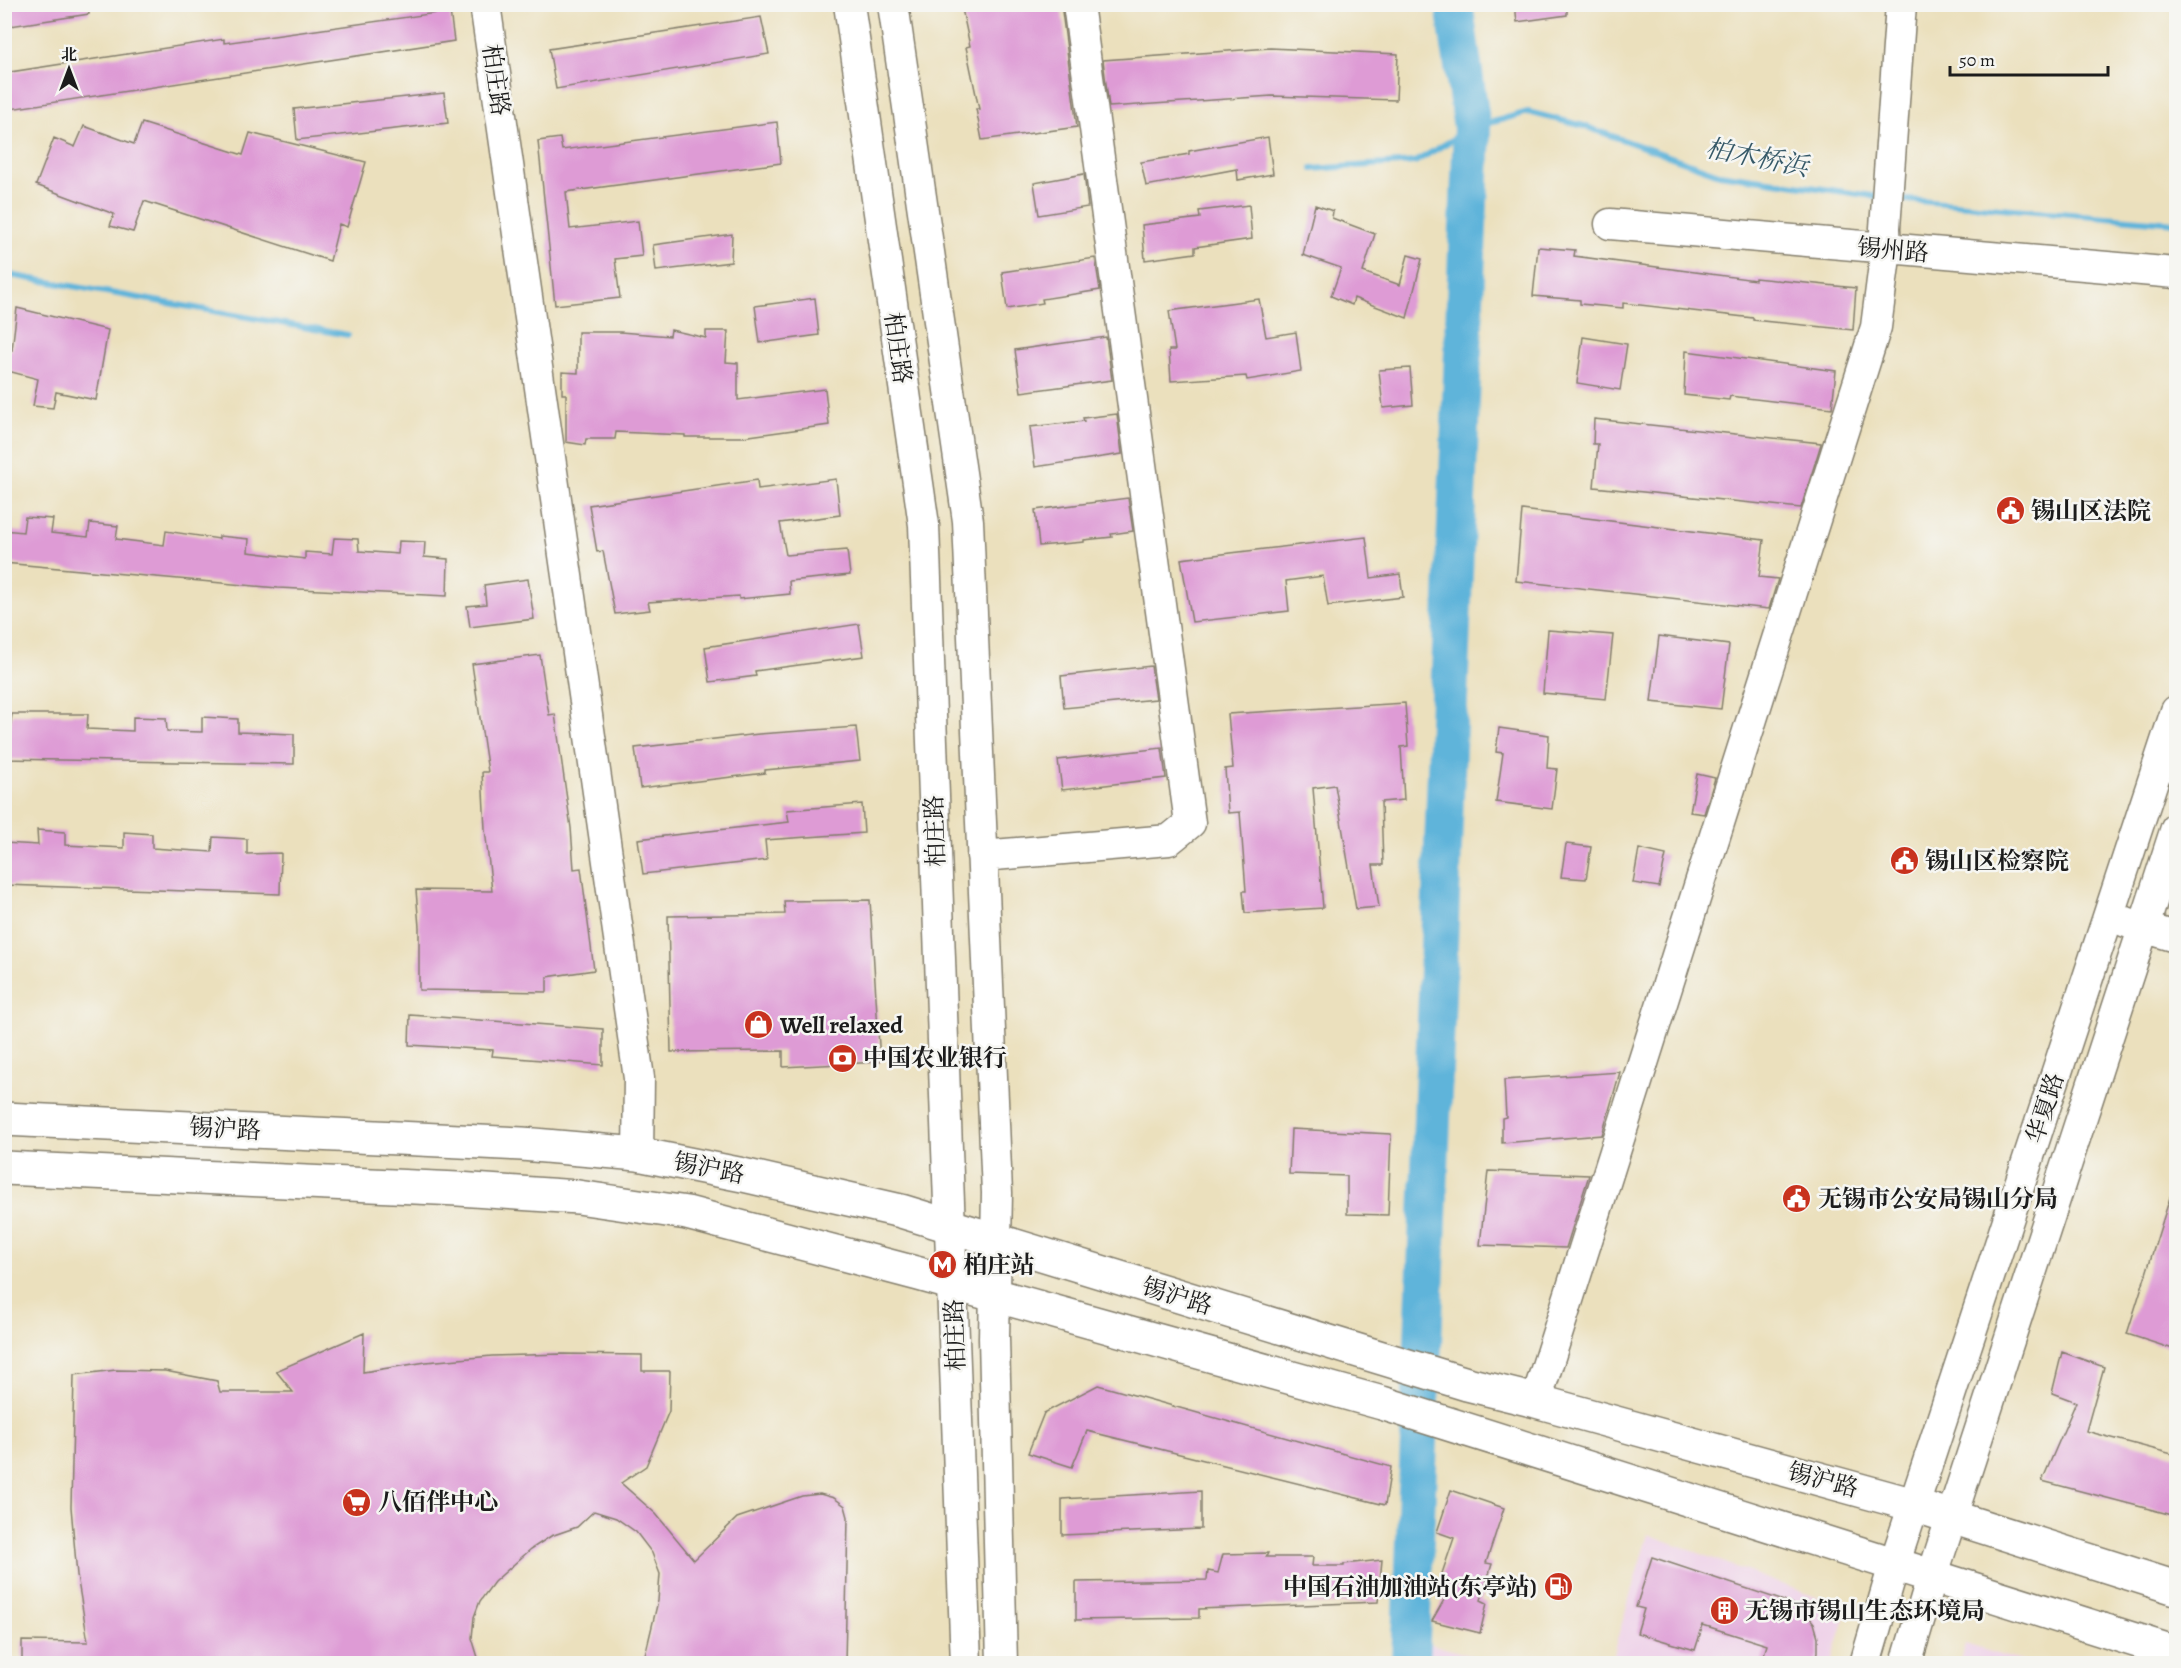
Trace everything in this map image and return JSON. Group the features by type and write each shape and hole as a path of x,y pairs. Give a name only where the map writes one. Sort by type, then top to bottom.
{"main road":[{"name":"锡沪路","path":"4,1119 522,1144 638,1154 742,1175 890,1208 1467,1384 1914,1505 2176,1588"},
{"name":"锡沪路","path":"4,1168 458,1189 578,1197 687,1213 952,1283 1382,1403 2176,1653"}],"street":[{"name":"柏庄路","path":"485,4 639,1078 638,1154"},
{"name":"柏庄路","path":"849,4 924,525 966,1664"},
{"name":"柏庄路","path":"893,4 968,521 998,1192 994,1338 1002,1664"},
{"path":"982,856 1169,840 1190,824 1078,4"},
{"path":"1536,1401 1876,327 1886,249 1885,228 1901,4"},
{"name":"锡州路","path":"1610,224 2176,273"},
{"name":"华夏路","path":"1865,1664 1894,1565 2176,711"},
{"name":"华夏路","path":"1906,1664 1932,1577 2176,828"},
{"path":"2109,916 2176,937"}],"shaded area":[{"name":"无锡市锡山生态环境局","path":"1648,1534 1848,1609 1831,1663 1610,1664"},
{"path":"1427,1643 1497,1663 1425,1663"},
{"path":"1965,1644 2027,1663 1959,1663"}],"building":[{"path":"4,4 89,4 89,14 4,27"},
{"path":"961,4 1061,4 1077,127 982,140 976,109 979,109 966,47 970,46"},
{"path":"1515,4 1567,4 1567,15 1517,22"},
{"path":"450,11 454,41 4,110 4,73 224,39 224,43"},
{"path":"761,17 769,54 556,89 549,49"},
{"path":"1270,48 1398,54 1396,100 1272,96 1109,107 1103,60"},
{"path":"444,93 448,123 297,140 294,109"},
{"path":"777,122 781,163 566,192 570,229 638,221 642,256 615,259 620,298 555,305 538,141 560,138 562,150"},
{"path":"142,123 243,155 250,133 366,162 347,227 339,224 330,261 144,201 133,232 110,226 114,214 36,185 54,138 75,147 84,126 134,144"},
{"path":"1268,137 1273,174 1238,180 1237,169 1146,186 1141,162"},
{"path":"1084,174 1088,207 1039,215 1034,183"},
{"path":"1249,205 1252,239 1195,247 1195,253 1145,260 1142,225 1200,218 1199,211"},
{"path":"1315,205 1333,211 1332,218 1375,234 1363,272 1400,285 1408,255 1422,259 1407,318 1354,298 1352,305 1331,296 1341,268 1303,255"},
{"path":"732,234 731,262 656,271 653,245"},
{"path":"1538,247 1575,250 1574,256 1755,280 1755,278 1856,288 1853,330 1623,303 1623,308 1580,304 1580,300 1533,296"},
{"path":"1095,258 1100,290 1042,299 1043,303 1007,309 1002,272"},
{"path":"815,298 819,335 760,343 755,306"},
{"path":"1259,299 1266,337 1296,332 1301,371 1247,380 1246,376 1171,381 1169,350 1175,350 1169,311"},
{"path":"17,308 108,330 96,400 56,392 53,408 33,406 38,379 4,370 4,348 12,350"},
{"path":"671,330 706,338 706,331 728,331 726,362 738,363 738,400 825,389 829,425 742,437 685,437 685,435 616,432 615,439 586,439 585,445 566,442 566,394 562,394 562,372 578,373 578,332 620,332 670,336"},
{"path":"1106,337 1112,380 1021,392 1015,350"},
{"path":"1583,337 1627,344 1620,390 1577,383"},
{"path":"1686,351 1836,371 1832,408 1730,396 1729,400 1684,395"},
{"path":"1410,368 1413,405 1383,408 1379,370"},
{"path":"1117,414 1122,454 1035,467 1030,427 1084,421 1083,418"},
{"path":"1594,419 1821,444 1801,508 1594,487 1598,444 1593,444"},
{"path":"836,479 840,515 780,523 786,555 847,550 850,575 789,581 790,594 739,599 739,596 648,602 650,610 615,614 603,551 597,552 589,505 757,480 758,489"},
{"path":"1128,498 1133,531 1111,534 1112,537 1084,540 1084,542 1039,546 1035,510"},
{"path":"1522,510 1764,540 1759,577 1778,579 1769,609 1516,581"},
{"path":"25,517 53,519 51,533 88,537 90,523 118,526 116,539 164,545 166,531 219,539 219,536 249,539 248,552 305,559 305,552 332,554 334,538 358,539 359,551 398,554 399,541 425,542 424,557 448,559 447,596 278,588 4,563 4,530 23,532"},
{"path":"1366,537 1371,578 1400,574 1403,597 1328,606 1323,576 1286,581 1289,611 1192,622 1181,559"},
{"path":"528,579 534,619 470,627 467,606 486,604 484,585"},
{"path":"859,624 864,656 755,671 756,676 710,682 705,647"},
{"path":"1548,630 1613,635 1606,699 1543,693"},
{"path":"1659,636 1729,645 1721,709 1651,702"},
{"path":"540,655 549,715 555,714 571,828 574,869 581,868 594,970 547,977 547,992 419,990 419,927 416,890 492,891 482,772 488,772 472,664"},
{"path":"1151,666 1156,699 1064,708 1061,676"},
{"path":"1405,703 1408,746 1401,747 1404,800 1381,802 1383,865 1373,865 1379,907 1356,909 1335,785 1313,788 1323,908 1245,913 1243,891 1246,891 1240,812 1228,813 1225,769 1233,768 1228,714"},
{"path":"12,714 88,714 87,729 133,731 133,717 166,718 167,731 202,732 202,717 238,719 238,732 294,734 294,764 4,759 4,728 10,728"},
{"path":"856,727 860,761 765,770 765,773 640,788 635,748 759,734"},
{"path":"1499,728 1549,735 1547,768 1557,769 1552,809 1496,802 1503,753 1496,752"},
{"path":"1162,748 1166,778 1062,790 1058,760"},
{"path":"1697,774 1715,778 1704,814 1690,812"},
{"path":"862,804 864,833 765,840 767,860 643,874 638,839 789,822 787,810"},
{"path":"37,830 65,832 65,845 124,848 124,832 152,834 152,848 212,852 213,837 247,839 247,854 281,853 280,894 4,885 4,843 38,845"},
{"path":"1566,844 1591,847 1586,879 1561,877"},
{"path":"1639,849 1666,855 1659,887 1633,883"},
{"path":"870,900 880,1062 783,1067 783,1051 671,1052 668,916 785,914 784,901"},
{"path":"410,1015 603,1029 603,1065 492,1056 493,1050 409,1045"},
{"path":"1620,1072 1602,1135 1502,1143 1502,1118 1506,1117 1504,1080"},
{"path":"1291,1129 1391,1134 1388,1215 1347,1214 1347,1176 1289,1174"},
{"path":"1488,1171 1589,1175 1566,1248 1480,1245"},
{"path":"2173,1188 2176,1189 2176,1350 2127,1334"},
{"name":"八佰伴中心","path":"364,1333 363,1372 426,1362 492,1356 562,1354 642,1355 642,1371 670,1371 669,1411 646,1466 621,1483 656,1514 694,1560 737,1518 802,1496 820,1494 834,1498 845,1506 848,1517 845,1664 643,1664 658,1601 660,1574 652,1553 636,1532 616,1518 594,1511 577,1527 551,1536 531,1549 494,1582 480,1601 474,1617 472,1638 480,1664 22,1664 22,1641 88,1642 77,1575 71,1507 74,1375 116,1370 165,1371 217,1381 220,1392 293,1392 276,1371"},
{"path":"2062,1352 2104,1367 2086,1431 2176,1455 2176,1516 2042,1481 2076,1402 2052,1393"},
{"path":"1098,1385 1391,1467 1385,1505 1087,1431 1072,1467 1028,1453 1044,1413"},
{"path":"1451,1490 1504,1508 1486,1563 1492,1564 1481,1600 1487,1603 1480,1633 1432,1621 1445,1598 1435,1594 1454,1538 1437,1532"},
{"path":"1201,1491 1201,1529 1062,1535 1062,1499"},
{"path":"1268,1553 1266,1557 1313,1557 1312,1566 1344,1566 1344,1564 1382,1560 1378,1602 1199,1609 1199,1618 1076,1620 1076,1582 1207,1580 1208,1571 1218,1573 1223,1554"},
{"name":"无锡市锡山生态环境局","path":"1652,1557 1790,1603 1805,1612 1814,1623 1818,1637 1815,1664 1761,1664 1767,1645 1703,1625 1695,1650 1637,1633 1644,1609 1636,1607"}],"waterway":[{"path":"1410,1664 1472,128 1454,4"},
{"name":"柏木桥浜","path":"1312,169 1415,162 1472,128 1528,112 1584,126 1719,174 1880,197"},
{"name":"柏木桥浜","path":"1896,199 2176,223"},
{"path":"4,274 348,335"}],"place":[{"name":"锡山区法院","path":"2010,511"},
{"name":"锡山区检察院","path":"1904,861"},
{"name":"Well relaxed","path":"759,1025"},
{"name":"中国农业银行","path":"842,1058"},
{"name":"无锡市公安局锡山分局","path":"1797,1199"},
{"name":"柏庄站","path":"942,1265"},
{"name":"八佰伴中心","path":"357,1502"},
{"name":"中国石油加油站(东亭站)","path":"1558,1587"},
{"name":"无锡市锡山生态环境局","path":"1724,1611"}]}
